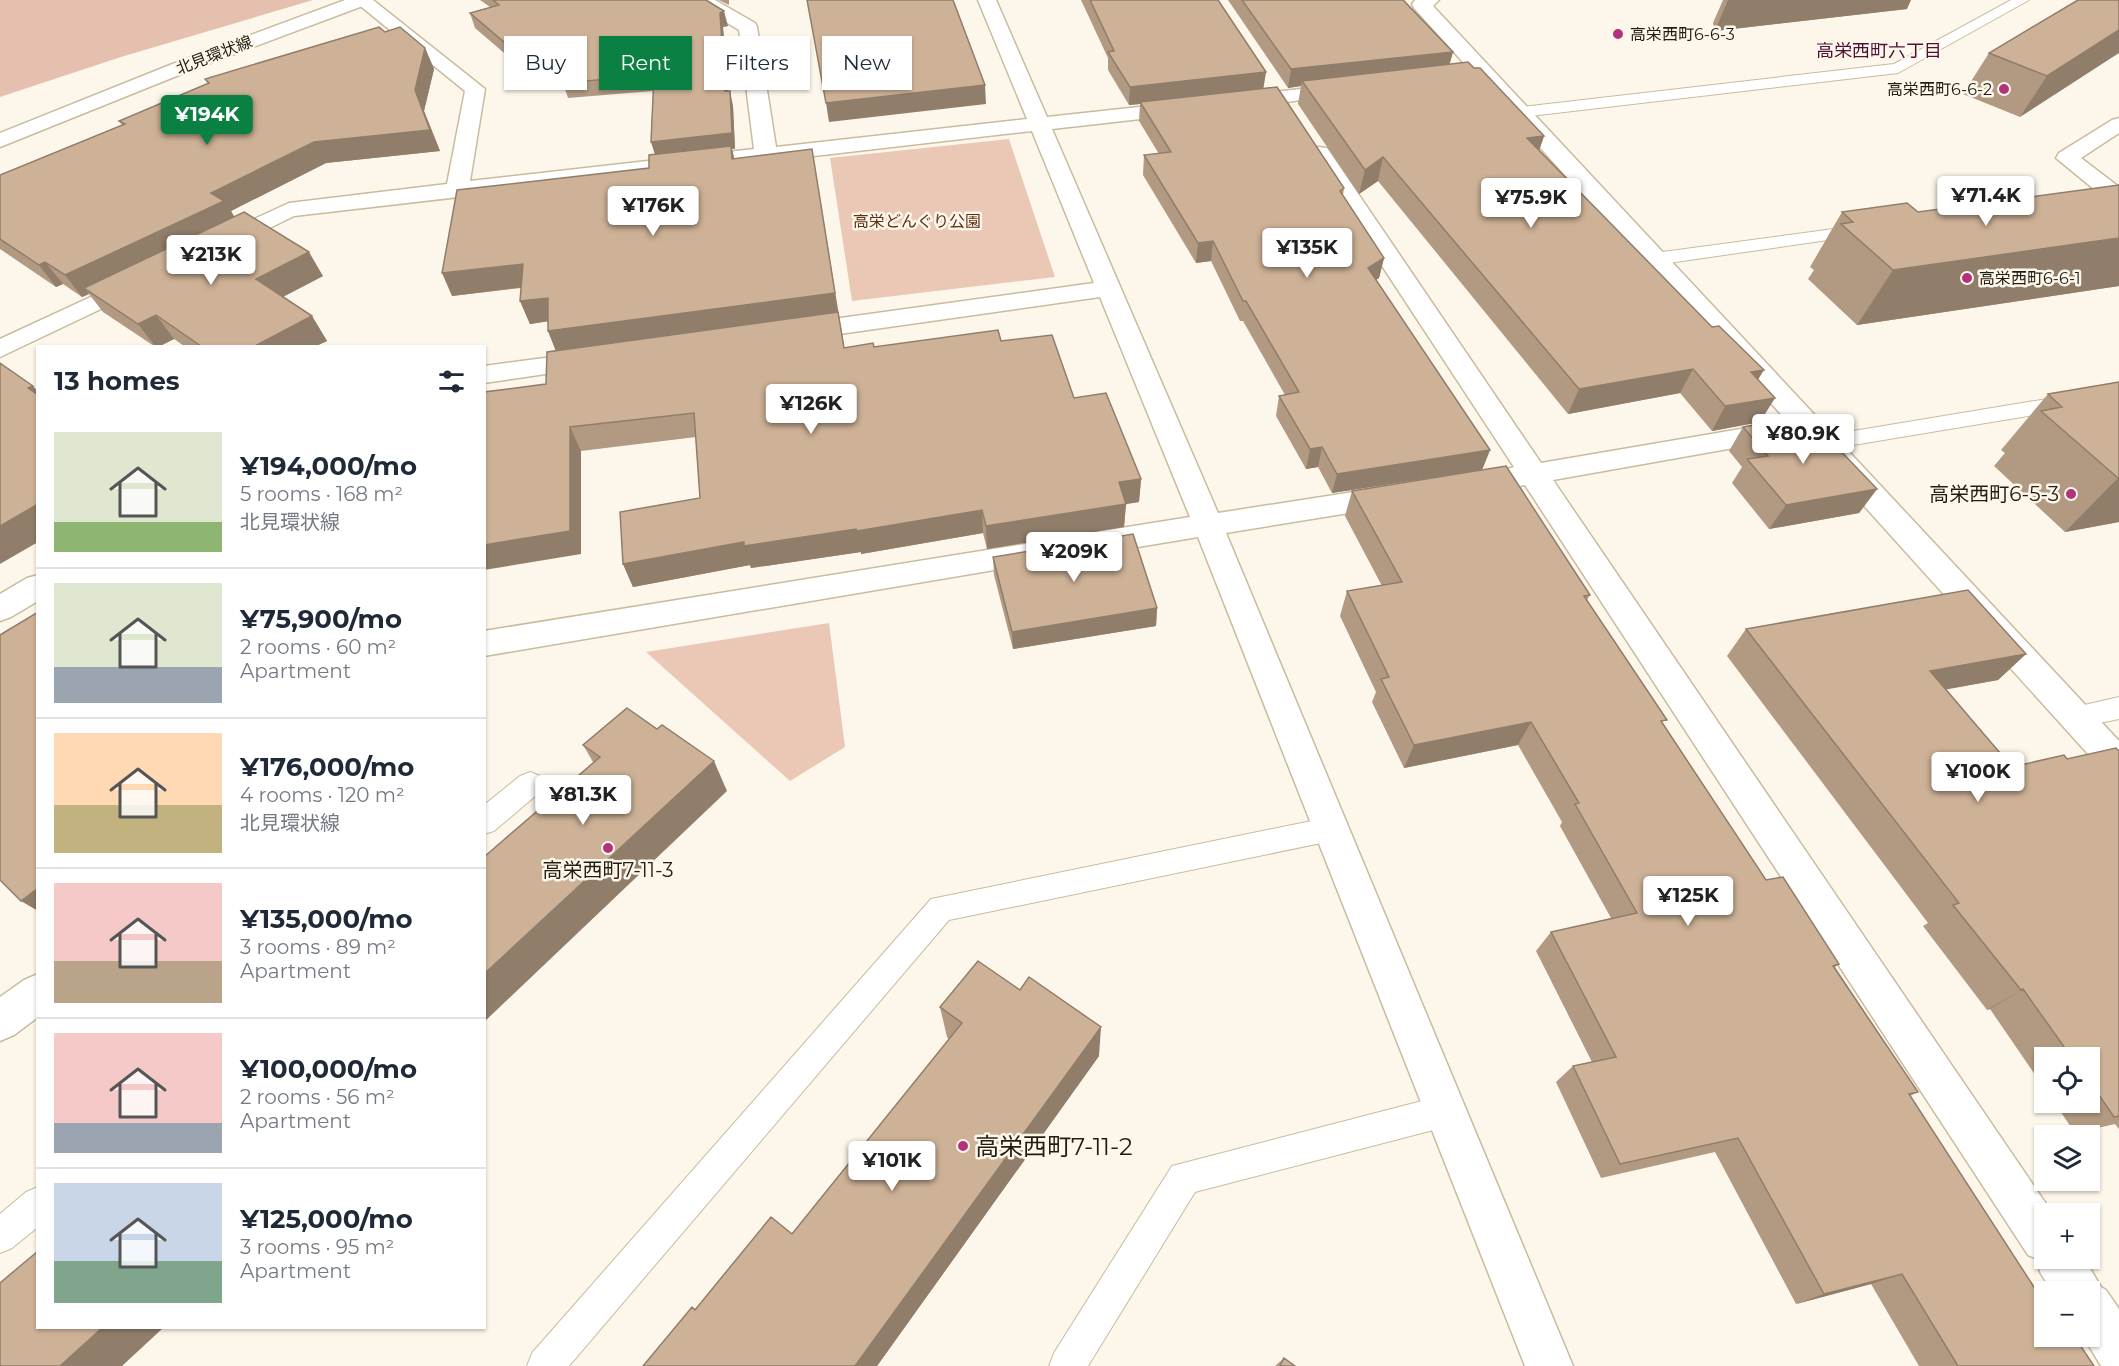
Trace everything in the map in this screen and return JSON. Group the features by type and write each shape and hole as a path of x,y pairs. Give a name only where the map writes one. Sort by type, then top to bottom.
{"street":[{"name":"北見環状線","path":"0,141 177,69 362,0"},
{"path":"362,0 475,89 457,189"},
{"path":"702,0 748,27 766,155"},
{"path":"987,0 1208,525 1550,1366"},
{"path":"1423,1 1474,75 1521,112 2119,765"},
{"path":"1262,68 2034,1224"},
{"path":"205,250 289,210 457,189 1361,88"},
{"path":"2116,196 2067,158 2119,124"},
{"path":"5,340 152,276"},
{"path":"778,334 1107,289"},
{"path":"5,340 36,356"},
{"path":"486,375 614,357"},
{"path":"1487,481 1816,435"},
{"path":"486,644 1418,492"},
{"path":"0,609 36,587"},
{"path":"0,1021 36,994"},
{"path":"2100,1322 2119,1351"}],"lane":[{"path":"1521,112 1898,68 2022,0"},
{"path":"2090,198 2116,196"},
{"path":"1655,259 1879,228"},
{"path":"1816,435 2119,394"},
{"path":"2076,717 2119,708"},
{"path":"486,820 530,784"},
{"path":"545,1366 941,908 1331,829"},
{"path":"1066,1366 1184,1178 1445,1111"},
{"path":"0,1236 36,1206"}],"green space":[{"name":"高栄どんぐり公園","path":"1009,139 1055,277 852,301 830,158"},
{"path":"829,623 845,747 790,781 646,652"}],"shaded area":[{"path":"0,0 313,0 121,57 0,97"}],"building":[{"path":"493,0 706,0 724,11 720,13 721,36 704,36 704,90 730,91 732,133 651,142 653,90 692,90 692,36 599,36 599,80 587,81 587,36 504,36 504,42 470,13 499,5"},
{"path":"807,0 953,0 985,85 826,103 824,90 912,90 912,36 822,36 822,81"},
{"path":"1090,0 1218,0 1266,72 1130,87 1108,52 1114,51"},
{"path":"1242,0 1403,0 1453,52 1291,69"},
{"path":"2078,0 2119,0 2119,30 2047,76 1989,53"},
{"path":"379,27 385,32 400,27 425,48 415,90 430,130 314,142 211,193 224,201 65,275 45,262 39,265 0,239 0,175 125,124 119,121 209,83 205,79"},
{"path":"1468,62 1474,68 1480,68 1544,136 1527,138 1712,327 1719,326 1764,370 1751,372 1775,398 1725,406 1693,369 1579,389 1383,157 1365,170 1302,81"},
{"path":"1277,87 1344,188 1340,191 1384,258 1368,268 1490,450 1337,474 1322,447 1310,449 1279,396 1299,392 1246,301 1243,301 1213,241 1198,243 1144,155 1171,152 1140,102"},
{"path":"731,146 732,159 812,149 835,293 548,331 548,298 520,301 523,264 442,273 457,190 649,168 649,155"},
{"path":"2119,185 2119,238 1893,270 1841,224 1853,222 1842,212 1907,203 1918,212"},
{"path":"244,212 309,252 256,279 312,316 257,345 200,345 156,315 138,324 84,288"},
{"path":"838,312 844,348 873,343 874,347 998,330 1001,341 1052,335 1074,398 1106,393 1141,479 1119,482 1126,504 986,526 982,510 857,531 856,529 744,546 744,542 623,564 620,512 700,498 694,413 570,427 570,531 486,545 486,392 546,384 547,352"},
{"path":"0,363 33,386 28,388 36,394 36,505 0,526"},
{"path":"2119,382 2118,478 2041,411 2062,407 2048,394"},
{"path":"1793,418 1819,448 1835,445 1877,489 1786,505 1747,459 1768,456 1743,427"},
{"path":"1506,466 1590,595 1584,596 1667,720 1661,721 1766,880 1783,877 1839,964 1833,966 1918,1092 1909,1094 2034,1287 2034,1347 2081,1347 2094,1366 1958,1366 1902,1274 1824,1294 1738,1138 1620,1164 1573,1066 1616,1057 1551,932 1637,913 1575,804 1579,803 1531,722 1414,745 1381,679 1389,677 1347,591 1402,582 1352,491"},
{"path":"1133,534 1157,608 1012,632 993,557"},
{"path":"1968,590 2026,654 1930,671 2012,767 2064,755 2067,759 2116,748 2119,751 2119,1116 2114,1117 2100,1097 2100,1047 2064,1047 2023,989 2021,990 1953,905 1959,903 1746,629"},
{"path":"36,613 36,890 21,901 0,880 0,635"},
{"path":"627,708 657,729 662,725 714,761 486,972 486,855 600,757 583,745"},
{"name":"高栄西町7-11-2","path":"978,961 1020,990 1029,977 1101,1027 855,1366 643,1366 692,1307 695,1310 771,1217 792,1234 962,1023 940,1007"},
{"path":"36,1253 36,1329 101,1329 60,1366 0,1366 0,1283"},
{"path":"1284,1358 1295,1366 1280,1366"}],"place":[{"name":"高栄西町6-6-3","path":"1618,34"},
{"name":"高栄西町6-6-2","path":"2004,89"},
{"name":"高栄西町6-6-1","path":"1967,278"},
{"name":"高栄西町6-5-3","path":"2071,494"},
{"name":"高栄西町7-11-3","path":"608,848"},
{"name":"高栄西町7-11-2","path":"963,1146"}],"district":[{"name":"高栄西町六丁目","path":"1879,51"}]}
